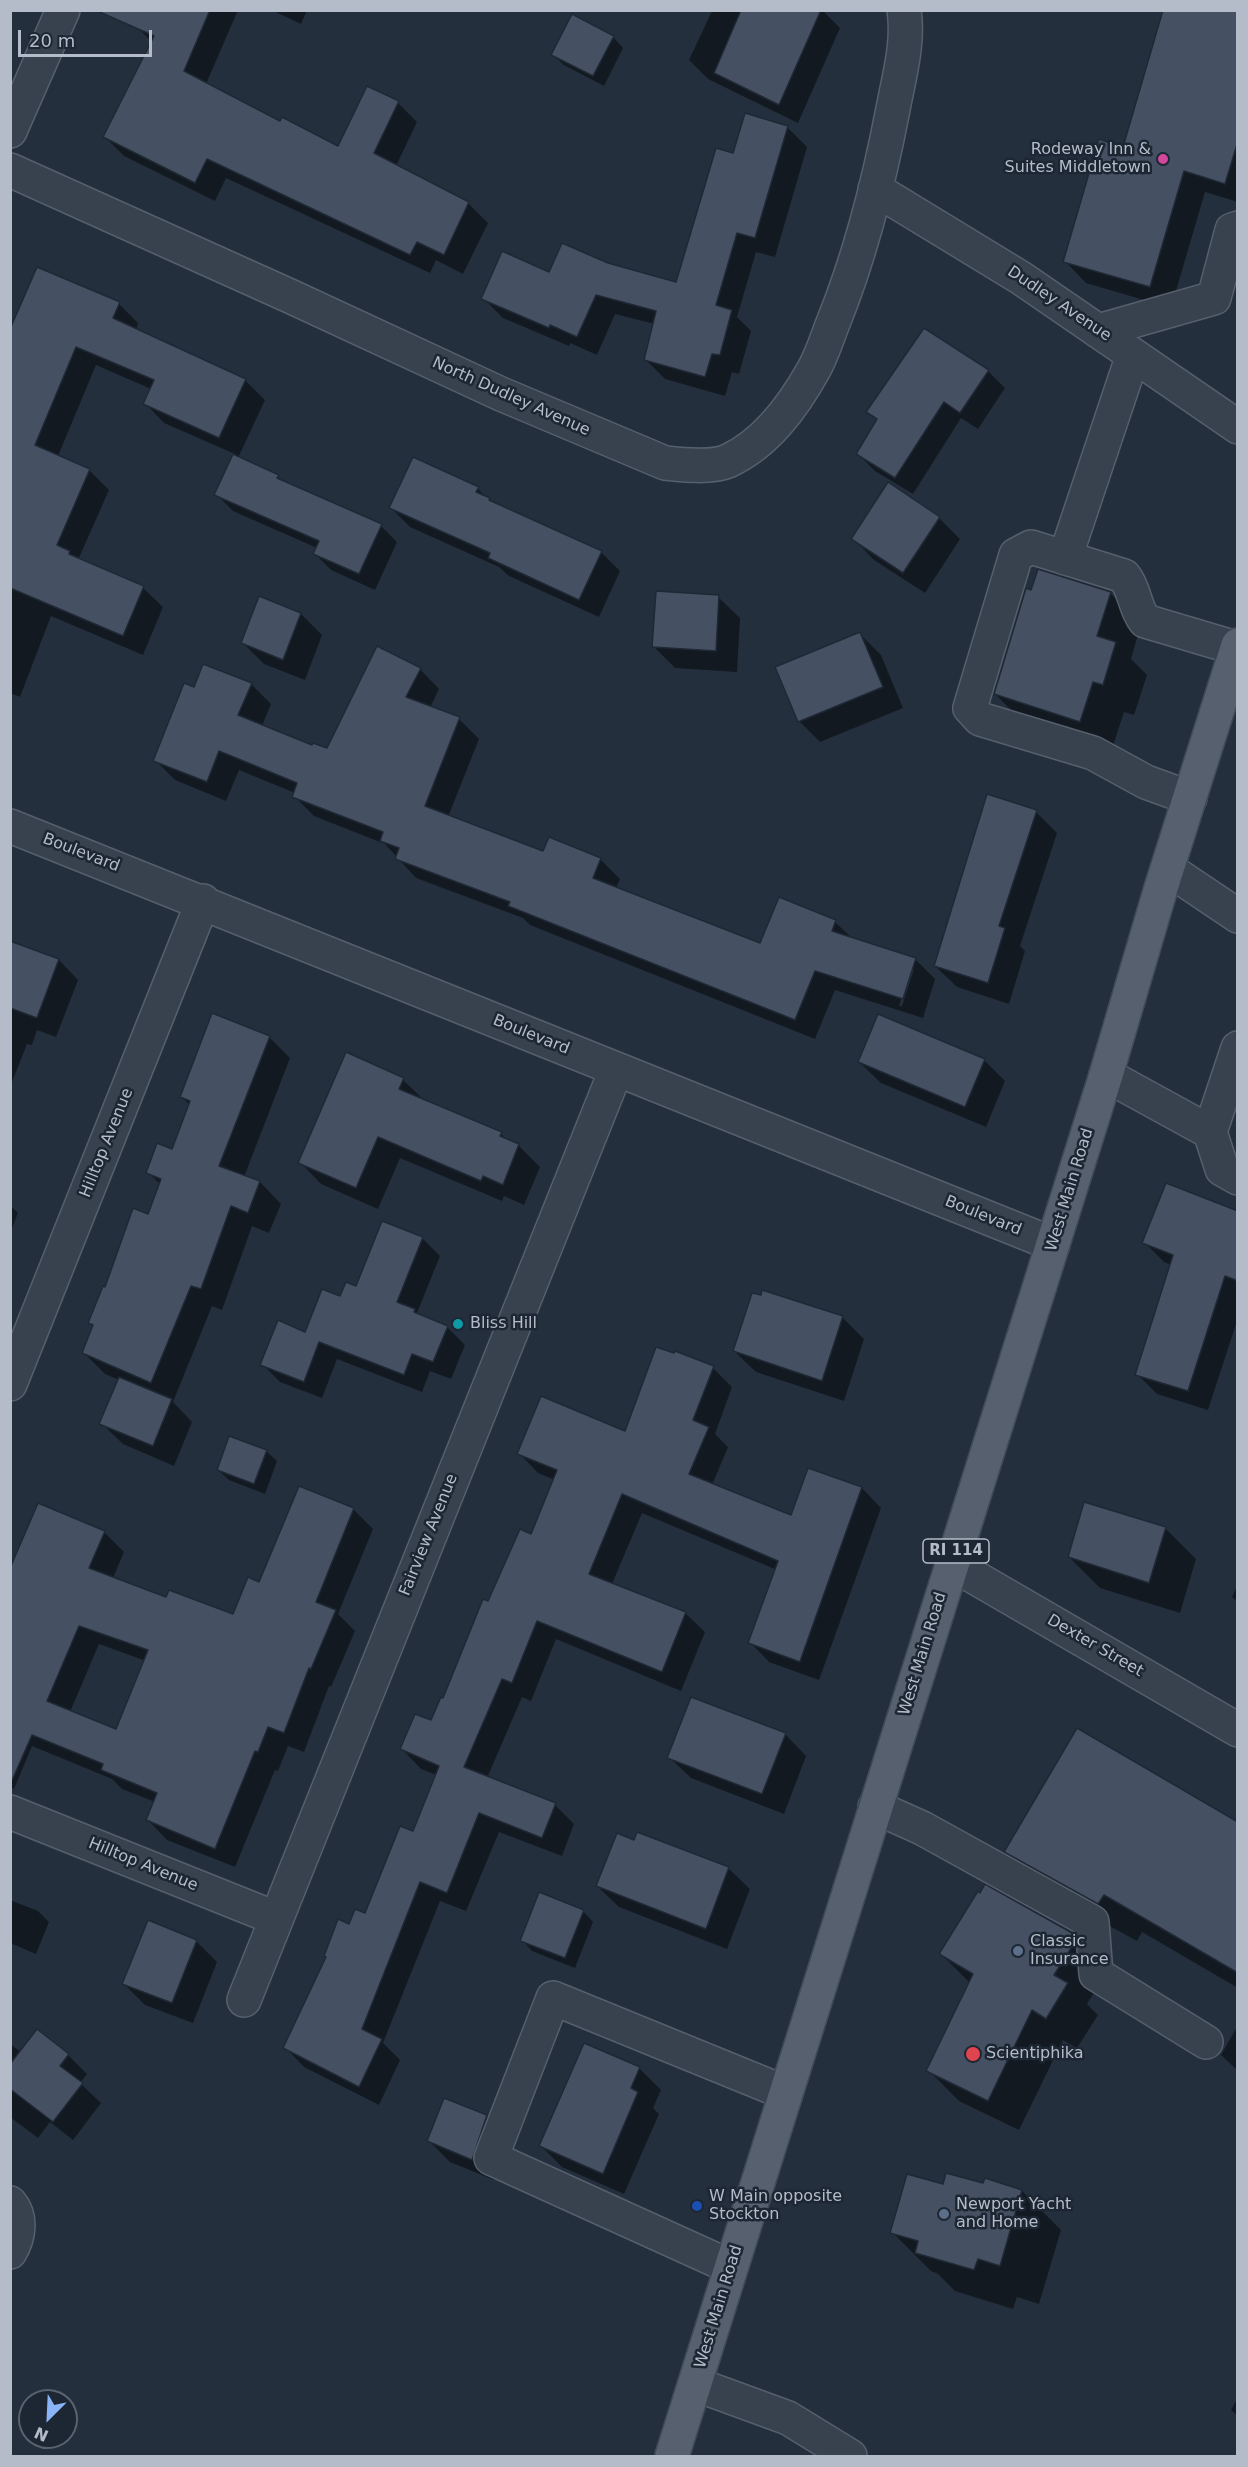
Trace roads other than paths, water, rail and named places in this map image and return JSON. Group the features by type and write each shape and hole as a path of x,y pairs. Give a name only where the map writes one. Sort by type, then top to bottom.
{"main road":[{"name":"West Main Road","path":"672,2457 1106,1076 1237,646"}],"street":[{"path":"10,131 63,10"},
{"name":"North Dudley Avenue","path":"10,170 501,394 665,463 694,465 727,462 753,446 775,426 796,399 815,367 838,311 863,238 900,78 906,23 904,10"},
{"name":"Dudley Avenue","path":"875,189 1021,278 1238,427"},
{"path":"1098,331 1214,298 1232,230 1238,228"},
{"path":"1065,558 1133,355"},
{"path":"1190,798 1146,782 1093,753 980,719 970,708 1016,555 1030,547 1124,576 1130,584 1138,613 1145,621 1237,646"},
{"name":"Boulevard","path":"10,826 203,901 616,1070 1053,1244"},
{"path":"1168,869 1238,916"},
{"name":"Hilltop Avenue","path":"10,1384 203,901"},
{"path":"1238,1048 1221,1145 1222,1169 1238,1178"},
{"name":"Fairview Avenue","path":"244,2000 616,1070"},
{"path":"1106,1076 1221,1145"},
{"name":"Dexter Street","path":"952,1564 1238,1730"},
{"path":"875,1807 922,1828 1092,1922 1096,1974 1206,2042"},
{"name":"Hilltop Avenue","path":"10,1812 275,1918"},
{"path":"731,2267 491,2158 553,1998 786,2093"},
{"path":"10,2203 18,2224 16,2242 10,2252"},
{"path":"695,2384 788,2418 850,2457"}],"place":[{"name":"Rodeway Inn & Suites Middletown","path":"1163,159"},
{"name":"Bliss Hill","path":"458,1324"},
{"name":"Classic Insurance","path":"1018,1951"},
{"name":"Scientiphika","path":"973,2054"},
{"name":"W Main opposite Stockton","path":"697,2206"},
{"name":"Newport Yacht and Home","path":"944,2214"}]}
